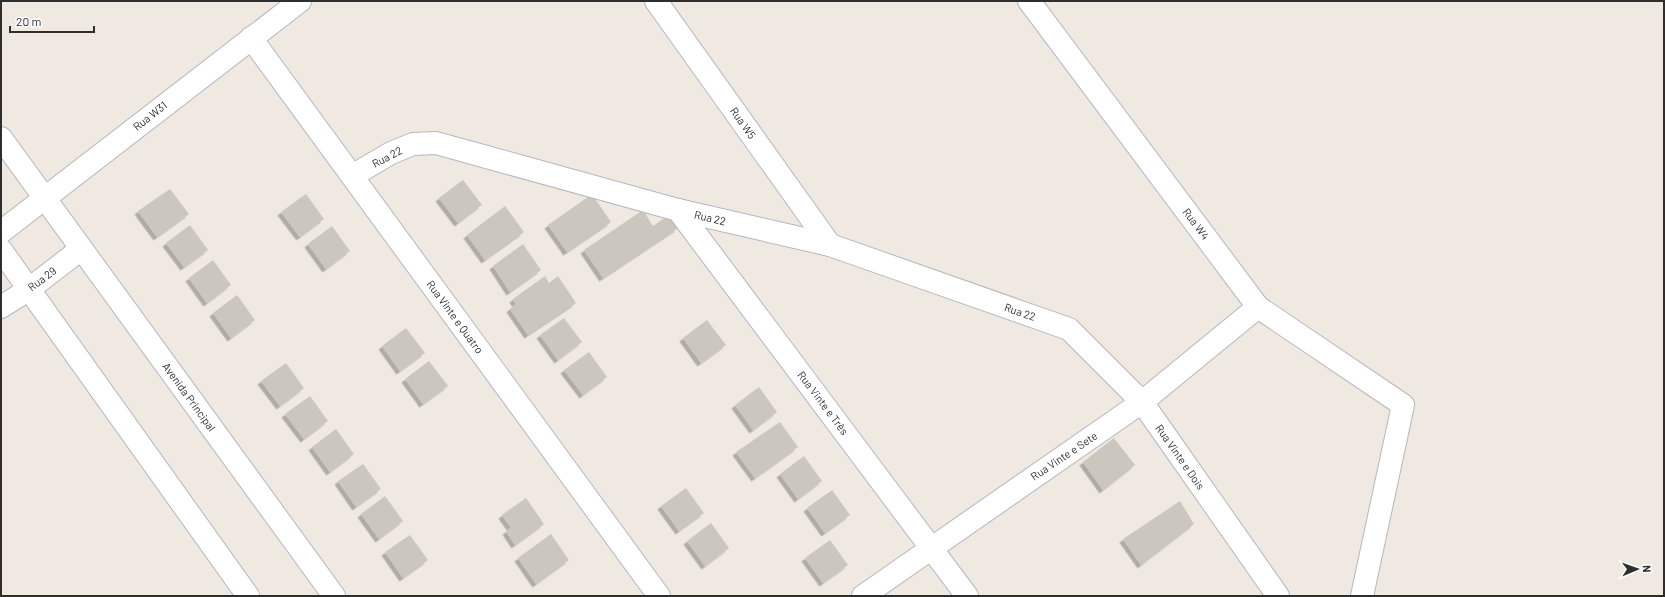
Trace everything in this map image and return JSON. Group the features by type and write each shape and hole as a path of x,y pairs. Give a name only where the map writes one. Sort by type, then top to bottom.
{"street":[{"name":"Rua W31","path":"1,232 44,197 251,38 278,7 300,1"},
{"name":"Rua W5","path":"656,1 830,245"},
{"name":"Rua W4","path":"1029,1 1258,307 1403,405 1362,596"},
{"name":"Rua Vinte e Quatro","path":"251,38 659,596"},
{"name":"Avenida Principal","path":"1,138 334,596"},
{"name":"Rua 22","path":"352,176 391,153 413,144 436,143 678,210 830,245 1069,329"},
{"name":"Rua Vinte e Três","path":"678,210 968,596"},
{"name":"Rua 29","path":"1,307 28,290 81,249"},
{"path":"1,250 28,290 248,596"},
{"name":"Rua Vinte e Sete","path":"863,596 1142,402 1258,307"},
{"name":"Rua Vinte e Dois","path":"1069,329 1142,402 1278,596"}],"building":[{"path":"463,180 482,205 458,223 439,198"},
{"path":"170,189 189,214 157,237 138,211"},
{"path":"306,194 324,219 300,237 281,212"},
{"path":"592,194 611,222 567,252 548,225"},
{"path":"505,206 524,232 485,260 467,235"},
{"path":"643,210 653,226 669,215 678,228 603,278 584,250"},
{"path":"190,225 208,250 184,267 166,243"},
{"path":"332,226 350,251 326,269 308,244"},
{"path":"523,244 541,270 510,292 493,266"},
{"path":"213,260 231,285 207,303 189,278"},
{"path":"545,276 549,283 558,276 576,303 528,335 510,309 516,304 513,299"},
{"path":"237,295 255,320 231,338 213,313"},
{"path":"564,318 582,342 558,360 540,335"},
{"path":"707,320 726,345 701,363 683,338"},
{"path":"406,328 425,353 400,371 382,346"},
{"path":"589,352 607,377 583,395 564,370"},
{"path":"429,361 448,386 423,404 405,379"},
{"path":"286,363 304,388 280,406 261,381"},
{"path":"759,387 777,412 753,430 735,405"},
{"path":"310,396 328,421 304,439 285,414"},
{"path":"780,422 798,447 755,478 736,452"},
{"path":"336,429 354,454 330,472 312,447"},
{"path":"1114,438 1135,465 1103,490 1083,462"},
{"path":"804,456 822,481 798,499 780,474"},
{"path":"363,464 381,489 356,507 338,481"},
{"path":"686,488 704,513 679,531 661,506"},
{"path":"832,490 850,515 825,533 807,508"},
{"path":"385,496 403,521 379,539 361,514"},
{"path":"526,498 544,524 515,545 506,531 511,528 502,515"},
{"path":"1180,501 1194,524 1141,565 1123,539"},
{"path":"711,523 729,548 705,566 687,541"},
{"path":"551,534 569,560 536,584 518,558"},
{"path":"410,535 428,560 403,578 385,552"},
{"path":"830,540 848,565 823,583 805,558"}]}
